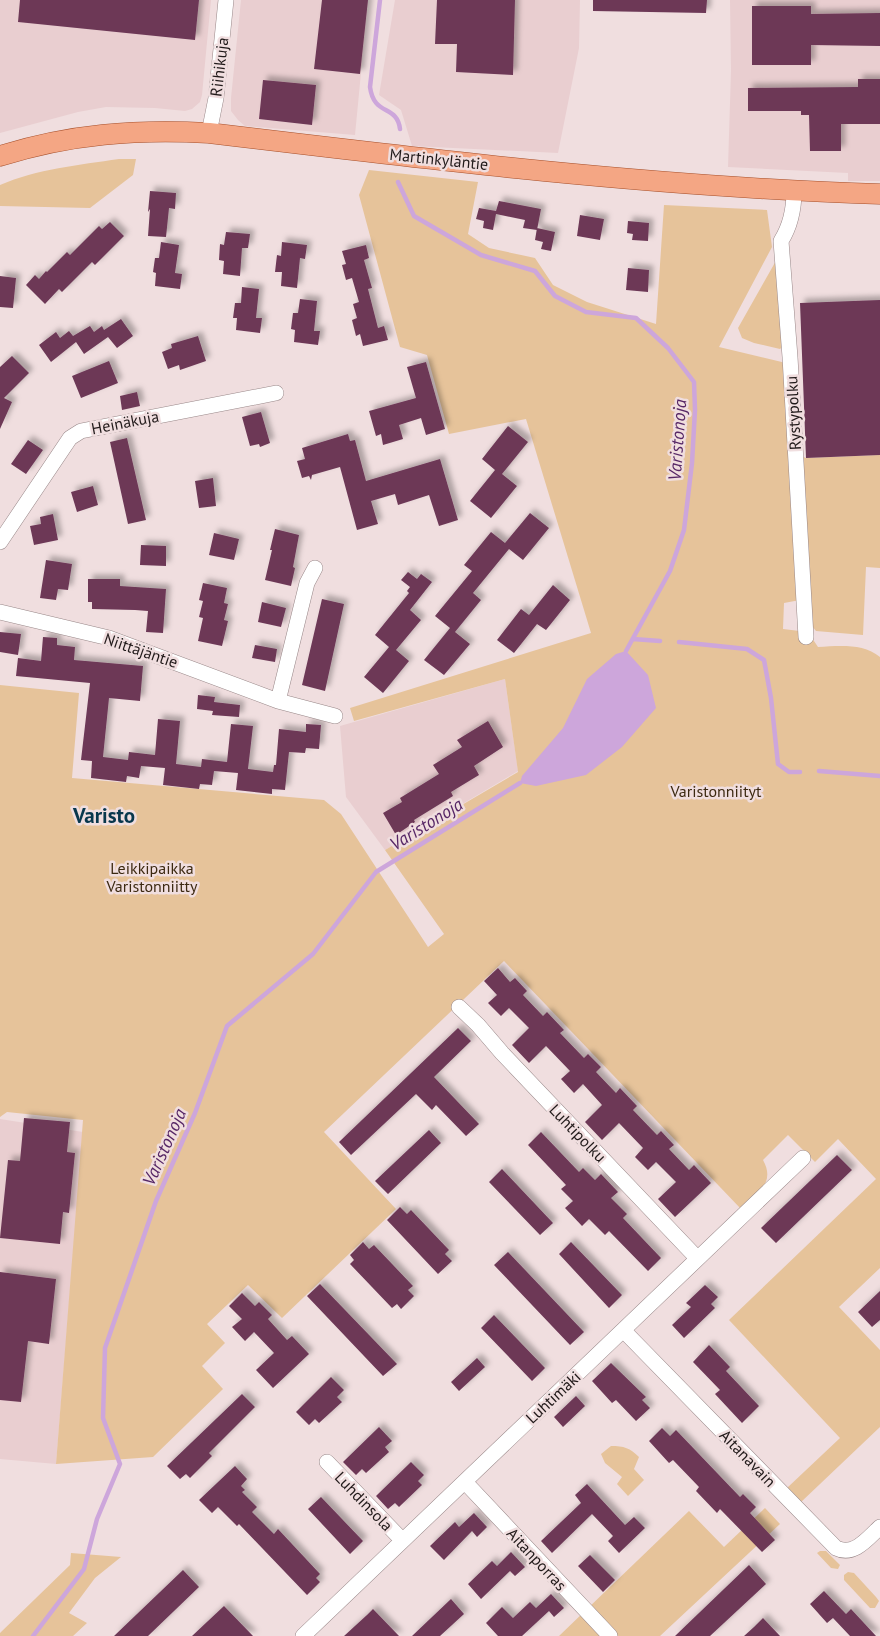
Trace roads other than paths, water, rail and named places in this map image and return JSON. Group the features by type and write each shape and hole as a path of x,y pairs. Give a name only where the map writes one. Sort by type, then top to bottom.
{"main road":[{"name":"Martinkyläntie","path":"0,156 42,144 101,134 180,131 405,156 712,186 880,194"}],"street":[{"name":"Riihikuja","path":"209,133 216,98 226,0"},
{"name":"Rystypolku","path":"794,191 794,208 787,231 781,241 790,358 806,638"},
{"name":"Heinäkuja","path":"0,542 70,438 81,431 276,392"},
{"path":"278,701 307,583 315,568"},
{"name":"Niittäjäntie","path":"0,612 109,638 278,701 335,716"},
{"name":"Luhtipolku","path":"459,1007 697,1258"},
{"name":"Luhtimäki","path":"303,1636 803,1158"},
{"name":"Aitanavain","path":"623,1330 836,1548 845,1550 858,1547 880,1527"},
{"name":"Luhdinsola","path":"327,1462 402,1540"},
{"name":"Aitanporras","path":"465,1482 610,1636"}],"waterway":[{"name":"Varistonoja","path":"380,0 370,87 376,103 395,116 400,129"},
{"name":"Varistonoja","path":"398,182 414,216 481,255 535,271 555,296 586,312 636,318 668,348 694,382 695,410 692,463 684,530 670,571 626,651"},
{"path":"633,639 660,641"},
{"path":"679,642 747,649 764,660 771,698 778,764 789,772 800,772"},
{"path":"819,771 880,776"},
{"name":"Varistonoja","path":"33,1636 84,1569 97,1519 120,1464 103,1418 105,1348 156,1201 195,1113 227,1026 313,954 376,872 520,783"}],"district":[{"name":"Varisto","path":"104,815"}],"park label":[{"name":"Varistonniityt","path":"716,791"},
{"name":"Leikkipaikka Varistonniitty","path":"152,877"}]}
